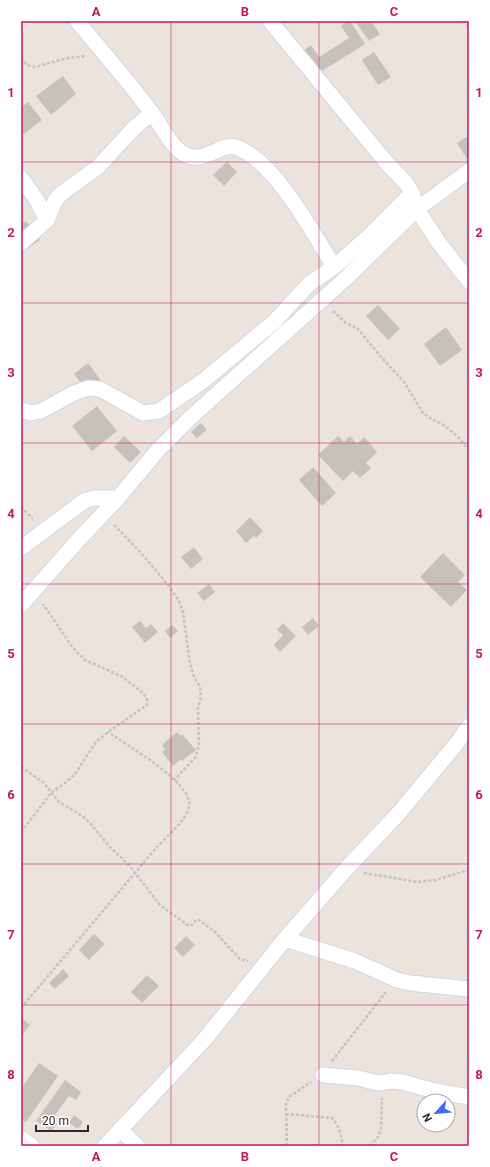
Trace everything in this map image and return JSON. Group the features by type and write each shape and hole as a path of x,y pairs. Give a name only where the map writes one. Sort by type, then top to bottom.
{"street":[{"path":"77,21 152,113 176,148 186,156 199,157 234,146 248,153 267,168 303,215 334,267"},
{"path":"270,21 386,162 406,183 412,193 417,209 439,243 469,281"},
{"path":"21,243 47,220 56,199 61,194 98,167 134,128 152,113"},
{"path":"21,605 118,498 158,450 191,417 344,280 417,209 469,171"},
{"path":"21,178 36,199 47,220"},
{"path":"21,410 31,413 40,412 74,393 88,388 100,389 143,413 159,411 203,381 274,322 309,284 334,267 368,238 412,193"},
{"path":"21,548 84,501 94,498 118,498"},
{"path":"105,1146 205,1039 285,939 346,869 398,814 457,743 469,726"},
{"path":"285,939 355,961 397,980 410,983 469,989"},
{"path":"323,1075 358,1078 370,1082 402,1082 435,1091 469,1097"},
{"path":"120,1129 137,1146"},
{"path":"21,1138 32,1146"}],"path":[{"path":"463,21 469,28"},
{"path":"21,58 27,65 35,67 68,58 107,56"},
{"path":"322,300 340,318 357,328 404,382 424,413 445,426 457,436 469,450"},
{"path":"102,514 142,554 168,585 179,601 183,612 190,663 194,678 200,686 201,698 198,708 199,745 195,758 174,780"},
{"path":"21,832 51,793 66,783 75,774 96,742 147,705 147,699 142,692 122,676 85,660 73,648 34,590"},
{"path":"21,1008 186,814 189,807 190,800 185,791 174,780 145,757 108,732"},
{"path":"21,767 44,783 59,802 82,816 90,823 135,873 160,905 189,926 196,920 199,920 216,932 243,960 266,963"},
{"path":"346,869 418,882 435,880 469,870"},
{"path":"370,1146 378,1137 381,1129 383,1082"},
{"path":"286,1114 332,1118 336,1122 339,1129 343,1146"}],"building":[{"path":"350,21 365,44 319,73 304,50 311,45 319,57 349,38 341,26"},
{"path":"355,21 371,21 380,34 369,41"},
{"path":"374,52 391,77 378,85 362,60"},
{"path":"63,76 76,94 51,115 36,96"},
{"path":"28,102 42,120 24,134 21,131 21,107"},
{"path":"468,136 469,138 469,162 457,143"},
{"path":"227,162 237,172 224,186 213,175"},
{"path":"26,221 40,240 28,248 21,239 21,224"},
{"path":"378,305 400,329 388,340 366,316"},
{"path":"446,327 462,350 440,366 424,344"},
{"path":"88,363 105,386 91,397 74,374"},
{"path":"97,406 117,431 92,451 72,426"},
{"path":"201,423 207,430 197,438 191,432"},
{"path":"124,436 141,452 130,463 114,447"},
{"path":"338,436 344,442 350,436 357,444 364,437 377,452 366,463 371,468 360,478 353,471 343,481 318,455"},
{"path":"313,467 336,493 322,506 299,480"},
{"path":"250,517 263,531 256,538 254,536 246,543 236,531"},
{"path":"194,547 203,559 191,569 181,557"},
{"path":"443,553 465,575 458,582 467,590 451,607 420,577"},
{"path":"209,584 215,592 204,601 197,593"},
{"path":"313,618 319,626 308,635 302,627"},
{"path":"140,621 146,628 151,624 158,632 145,643 132,627"},
{"path":"283,623 296,636 280,652 274,645 283,635 277,630"},
{"path":"172,625 178,631 170,638 165,631"},
{"path":"177,732 181,736 182,734 196,750 173,766 162,752 165,749 162,745"},
{"path":"94,934 105,944 89,960 79,950"},
{"path":"186,936 195,945 183,957 174,948"},
{"path":"63,969 69,976 55,989 49,983"},
{"path":"147,975 159,986 142,1003 131,992"},
{"path":"23,1019 30,1025 21,1036 21,1022"},
{"path":"39,1063 58,1076 26,1122 21,1119 21,1089"},
{"path":"65,1080 81,1092 76,1100 69,1096 51,1121 57,1124 51,1131 36,1121"},
{"path":"74,1115 83,1122 78,1129 69,1123"}]}
